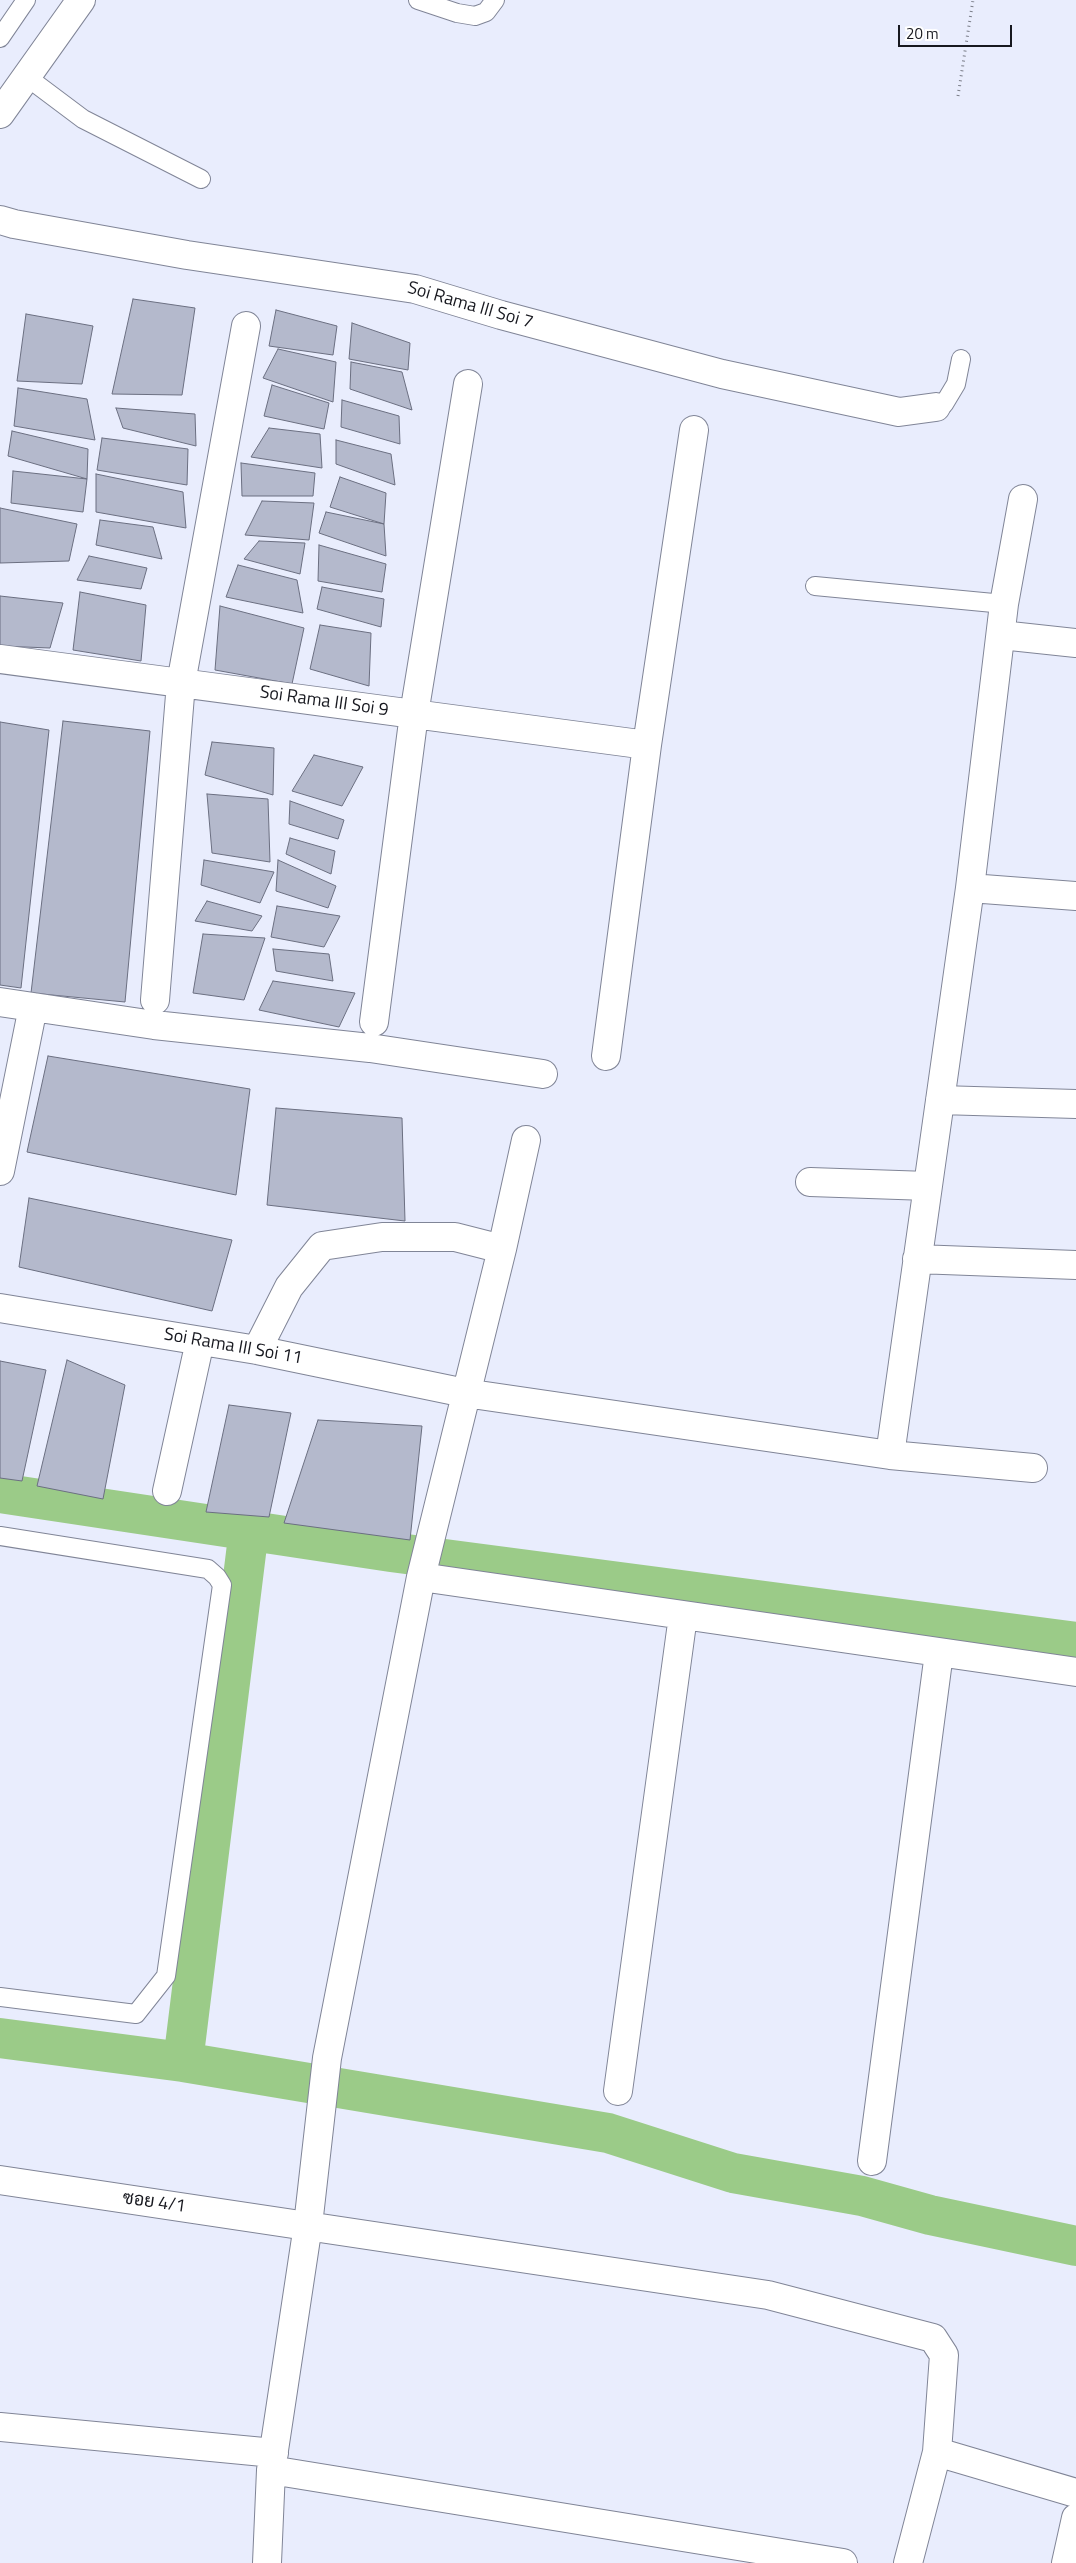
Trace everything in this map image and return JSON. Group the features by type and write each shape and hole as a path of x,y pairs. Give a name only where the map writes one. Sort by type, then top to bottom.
{"street":[{"path":"0,114 81,0"},
{"name":"Soi Rama III Soi 7","path":"0,220 187,255 415,289 501,315 722,374 900,412 936,407"},
{"path":"155,1000 181,683 246,326"},
{"path":"374,1022 414,714 468,384"},
{"path":"606,1056 647,745 694,430"},
{"path":"890,1454 970,888 1004,604 1023,499"},
{"path":"1001,635 1076,643"},
{"name":"Soi Rama III Soi 9","path":"0,659 647,745"},
{"path":"970,888 1076,896"},
{"path":"0,1002 154,1025 370,1048 544,1074"},
{"path":"0,1171 33,1007"},
{"path":"940,1100 1076,1104"},
{"path":"267,2563 273,2461 308,2225 327,2058 422,1577 465,1393 502,1249 526,1140"},
{"path":"810,1182 928,1186"},
{"path":"257,1350 289,1288 322,1246 382,1237 455,1237 502,1249"},
{"path":"917,1259 1076,1265"},
{"name":"Soi Rama III Soi 11","path":"0,1308 257,1350 465,1393 890,1454 1033,1468"},
{"path":"167,1491 200,1341"},
{"path":"422,1577 1076,1672"},
{"path":"618,2091 682,1616"},
{"path":"872,2161 939,1653"},
{"name":"ซอย 4/1","path":"0,2180 768,2295 933,2338 944,2355 937,2452 908,2563"},
{"path":"0,2428 273,2461 843,2563"},
{"path":"937,2452 1076,2493"},
{"path":"1066,2563 1076,2518"}],"lane":[{"path":"0,38 26,0"},
{"path":"418,0 457,14 475,16 486,12 495,0"},
{"path":"27,77 83,119 201,179"},
{"path":"936,407 944,404 956,384 961,359"},
{"path":"815,586 1004,604"},
{"path":"0,1536 208,1569 217,1577 222,1585 166,1976 136,2014 0,1998"}],"path":[{"path":"958,96 974,0"}],"building":[{"path":"133,299 195,308 182,395 112,394"},
{"path":"276,310 337,326 333,355 269,346"},
{"path":"26,314 93,326 82,384 17,381"},
{"path":"352,323 410,343 408,370 349,359"},
{"path":"278,349 336,362 333,402 263,378"},
{"path":"351,362 402,372 412,410 350,389"},
{"path":"272,385 329,403 324,429 264,416"},
{"path":"18,388 87,399 95,440 14,426"},
{"path":"342,400 399,416 400,444 341,427"},
{"path":"116,408 195,414 196,446 123,428"},
{"path":"269,428 320,434 322,468 251,457"},
{"path":"12,431 88,449 87,479 8,456"},
{"path":"102,438 188,449 187,485 97,470"},
{"path":"336,440 391,454 395,485 336,464"},
{"path":"241,463 315,473 313,496 242,496"},
{"path":"13,471 87,479 83,512 11,503"},
{"path":"96,474 183,492 186,528 96,512"},
{"path":"340,477 386,493 384,524 330,507"},
{"path":"262,501 314,503 309,540 245,535"},
{"path":"0,508 77,524 69,561 0,563"},
{"path":"326,512 384,524 386,556 319,533"},
{"path":"100,520 153,527 162,559 96,545"},
{"path":"259,541 305,543 300,574 244,559"},
{"path":"319,545 386,564 382,592 318,581"},
{"path":"89,556 147,568 141,589 77,580"},
{"path":"238,565 297,580 303,613 226,597"},
{"path":"322,587 384,599 381,627 317,609"},
{"path":"80,592 146,605 141,661 73,650"},
{"path":"0,596 63,603 50,648 0,646"},
{"path":"220,606 304,628 292,684 215,670"},
{"path":"320,625 371,633 369,686 310,669"},
{"path":"63,721 150,731 125,1002 31,993"},
{"path":"0,722 49,730 21,988 0,985"},
{"path":"212,742 274,748 273,795 205,775"},
{"path":"314,755 363,767 342,806 292,791"},
{"path":"207,794 268,799 270,862 212,853"},
{"path":"290,801 344,820 338,839 289,824"},
{"path":"290,838 335,851 331,874 286,854"},
{"path":"204,860 274,872 260,903 201,885"},
{"path":"278,860 336,886 328,908 276,891"},
{"path":"207,901 262,916 252,931 195,921"},
{"path":"277,906 340,916 324,947 271,937"},
{"path":"203,934 265,938 244,1000 193,993"},
{"path":"273,949 329,954 333,981 276,971"},
{"path":"273,981 355,993 339,1027 259,1010"},
{"path":"48,1056 250,1089 236,1195 27,1152"},
{"path":"276,1108 402,1118 405,1221 267,1205"},
{"path":"29,1198 232,1240 212,1311 19,1267"},
{"path":"67,1360 125,1385 103,1499 37,1486"},
{"path":"0,1361 46,1370 22,1481 0,1478"},
{"path":"229,1405 291,1413 269,1517 206,1512"},
{"path":"318,1420 422,1426 410,1540 284,1523"}],"waterway":[{"path":"0,1493 391,1552 1076,1642"},
{"path":"183,2062 249,1529"},
{"path":"0,2038 183,2062 608,2133 733,2173 862,2196 930,2215 1076,2246"}]}
